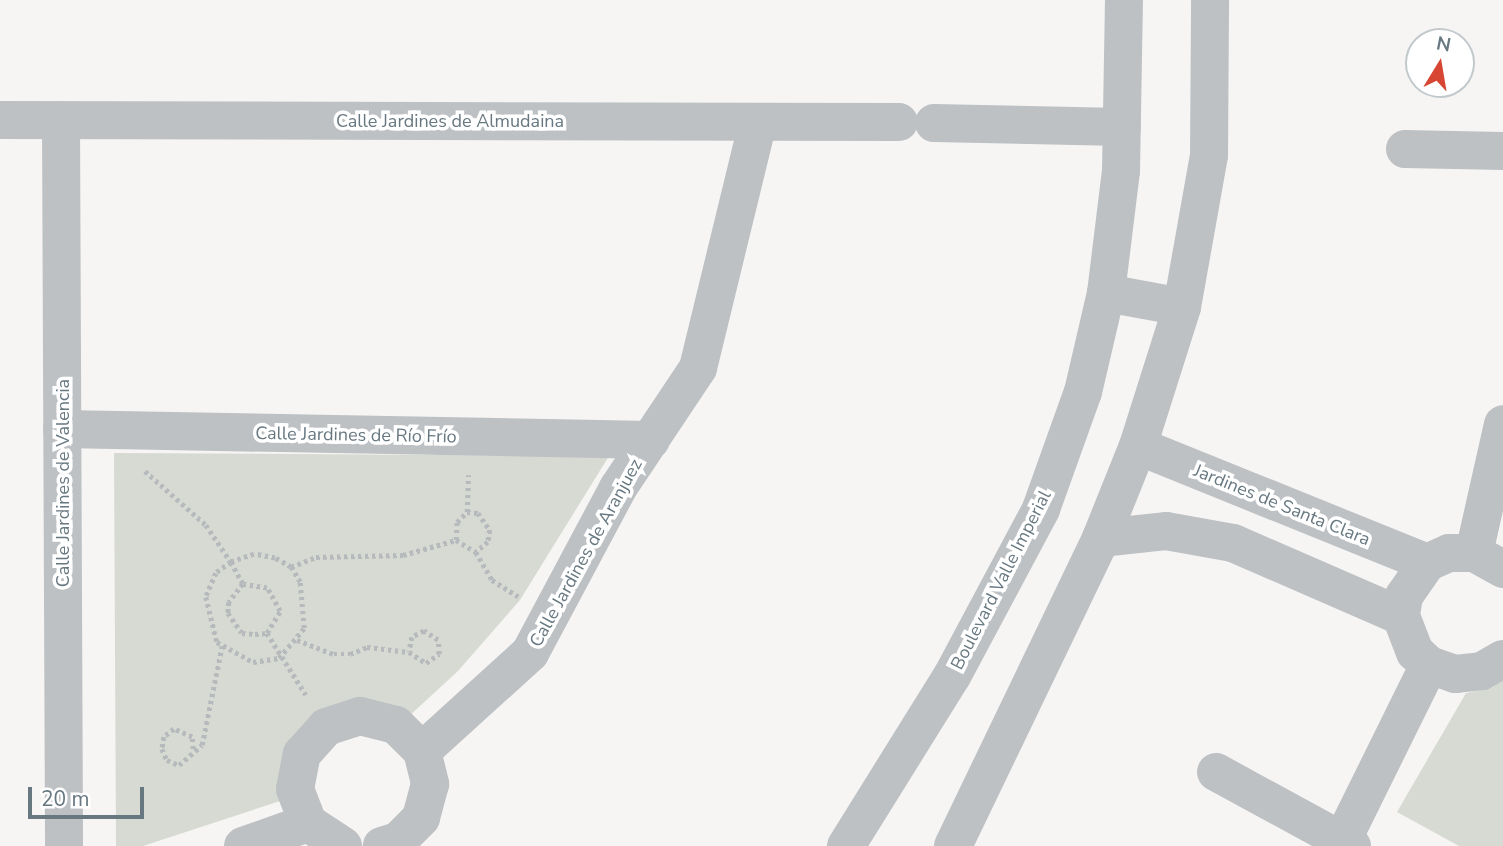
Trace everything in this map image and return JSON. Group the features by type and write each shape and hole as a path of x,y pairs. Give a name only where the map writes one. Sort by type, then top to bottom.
{"street":[{"name":"Boulevard Valle Imperial","path":"846,846 952,676 1041,509 1083,392 1106,293 1122,127 1124,0"},
{"path":"953,846 1101,538 1138,446 1182,307 1209,155 1210,0"},
{"name":"Calle Jardines de Almudaina","path":"0,120 917,122 1122,127"},
{"name":"Calle Jardines de Valencia","path":"61,120 64,846"},
{"name":"Calle Jardines de Aranjuez","path":"422,751 530,653 618,488 698,368 758,122"},
{"path":"1405,149 1503,151"},
{"path":"1106,293 1182,307"},
{"name":"Calle Jardines de Río Frío","path":"62,429 650,440"},
{"path":"1502,442 1488,561 1449,553 1427,563 1404,596 1401,617 1415,652 1429,665 1455,674 1482,671 1503,659"},
{"name":"Jardines de Santa Clara","path":"1138,446 1427,563"},
{"path":"1233,543 1252,493"},
{"path":"1101,538 1166,531 1233,543 1401,617"},
{"path":"1216,772 1347,843 1429,665"},
{"path":"343,846 333,844 308,823 295,789 302,754 326,727 360,716 396,725 422,751 430,784 429,832 382,846"},
{"path":"243,846 308,823"}],"path":[{"path":"131,464 155,477 206,525 243,584"},
{"path":"456,540 457,522 467,512 468,472"},
{"path":"467,512 478,513 490,530 488,542 475,552"},
{"path":"291,568 304,601 304,628 297,640 279,658 253,662 222,646 208,620 206,597 216,573 231,562 254,554 291,568 316,557 403,555 456,540 475,552 492,580 519,597"},
{"path":"243,584 229,602 228,613 242,633 267,633"},
{"path":"243,584 267,588 276,597 280,611 267,633"},
{"path":"297,640 334,654 350,654 367,647 409,652 426,663 439,654 438,640 425,631 412,637 409,652"},
{"path":"267,633 279,658 309,699"},
{"path":"193,749 202,745 222,646"},
{"path":"174,729 192,737 193,749 191,756 179,765 167,760 162,749 164,737 174,729"}],"shaded area":[{"path":"114,453 609,456 520,600 458,671 407,718 367,703 280,801 143,846 116,846"},
{"path":"1503,679 1503,846 1459,846 1397,812 1466,693 1492,688"}]}
